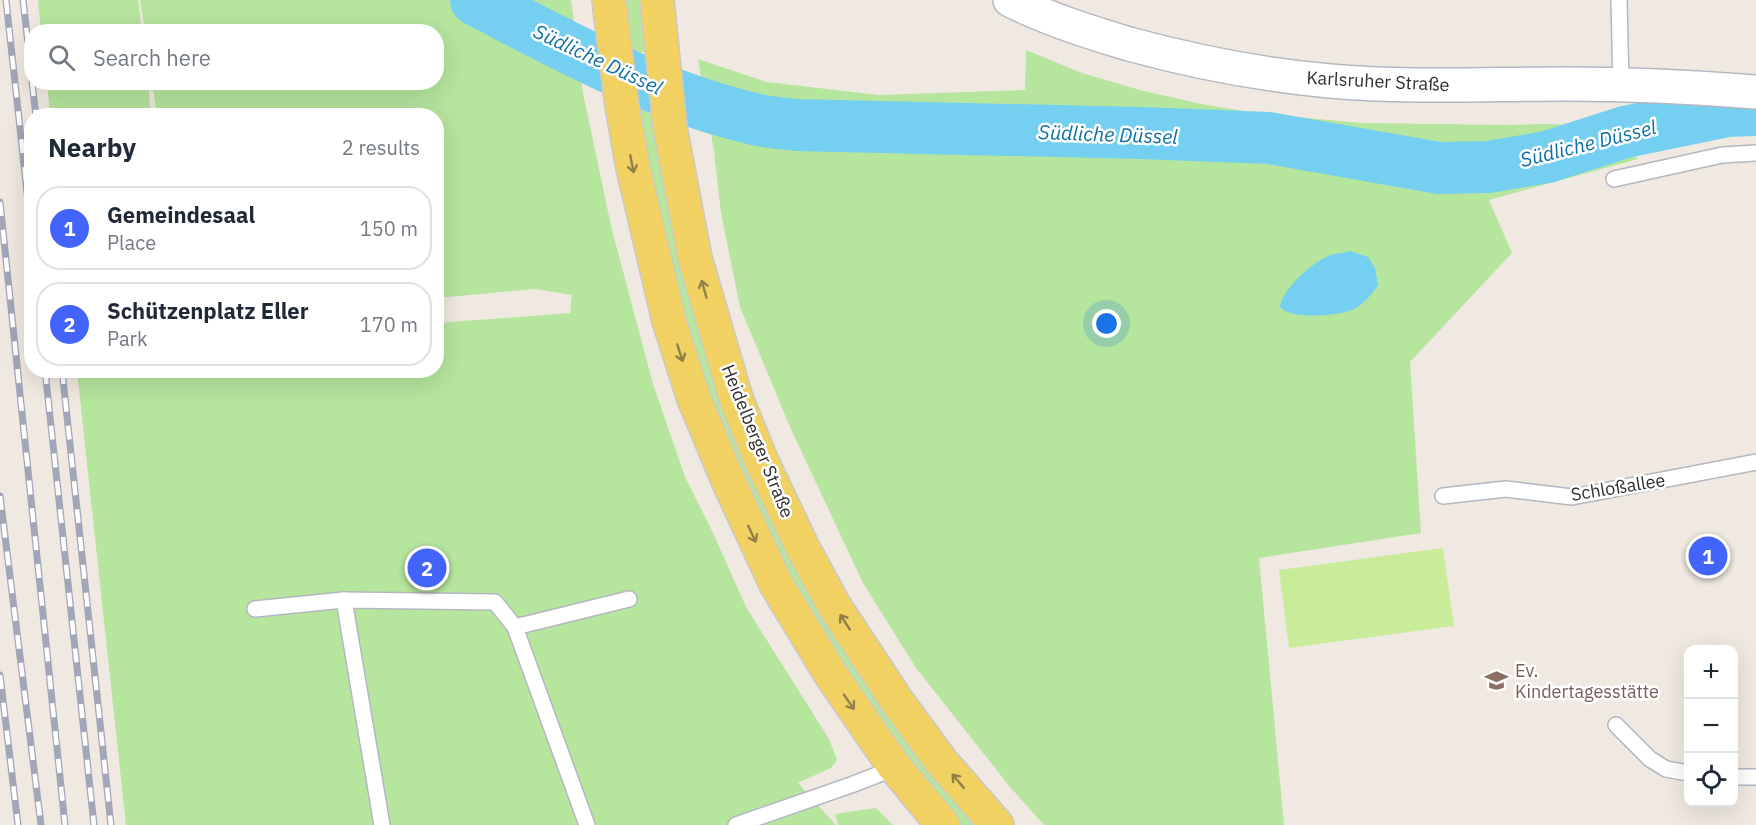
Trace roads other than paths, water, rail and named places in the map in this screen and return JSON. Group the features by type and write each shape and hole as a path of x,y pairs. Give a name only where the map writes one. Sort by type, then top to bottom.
{"main road":[{"name":"Heidelberger Straße","path":"657,0 670,127 695,258 736,399 762,462 803,548 835,607 897,701 941,761 997,825"},
{"name":"Karlsruher Straße","path":"1010,0 1093,33 1171,55 1230,68 1329,81 1429,85 1621,85 1756,92"},
{"path":"610,15 633,168 669,321 694,399 725,474 776,584 831,675 893,765 943,825"}],"lane":[{"path":"1619,0 1621,85"},
{"path":"1614,179 1722,155 1756,153"},
{"name":"Schloßallee","path":"1443,496 1506,489 1572,497 1756,462"},
{"path":"515,627 628,599"},
{"path":"344,600 382,825"},
{"path":"255,609 344,600 495,602 515,627 587,825"},
{"path":"1616,725 1650,759 1666,769 1684,772"},
{"path":"736,825 882,773 893,765"},
{"path":"1738,777 1756,777"}],"water":[{"path":"1350,251 1368,257 1375,268 1378,285 1361,304 1348,311 1321,315 1295,314 1280,307 1286,292 1308,269 1333,254"}],"waterway":[{"name":"Südliche Düssel","path":"476,0 607,66 675,95 752,119 796,125 1269,138 1439,168 1488,167 1547,157 1625,132 1727,111 1756,110"}],"railway":[{"path":"6,0 24,165"},
{"path":"23,0 26,24"},
{"path":"33,90 35,108"},
{"path":"0,202 65,825"},
{"path":"46,378 94,825"},
{"path":"63,378 111,825"},
{"path":"0,496 41,825"},
{"path":"0,675 18,825"}],"place":[{"name":"Gemeindesaal","path":"1708,556"},
{"name":"Schützenplatz Eller","path":"427,568"},
{"name":"Ev. Kindertagesstätte","path":"1497,680"}]}
